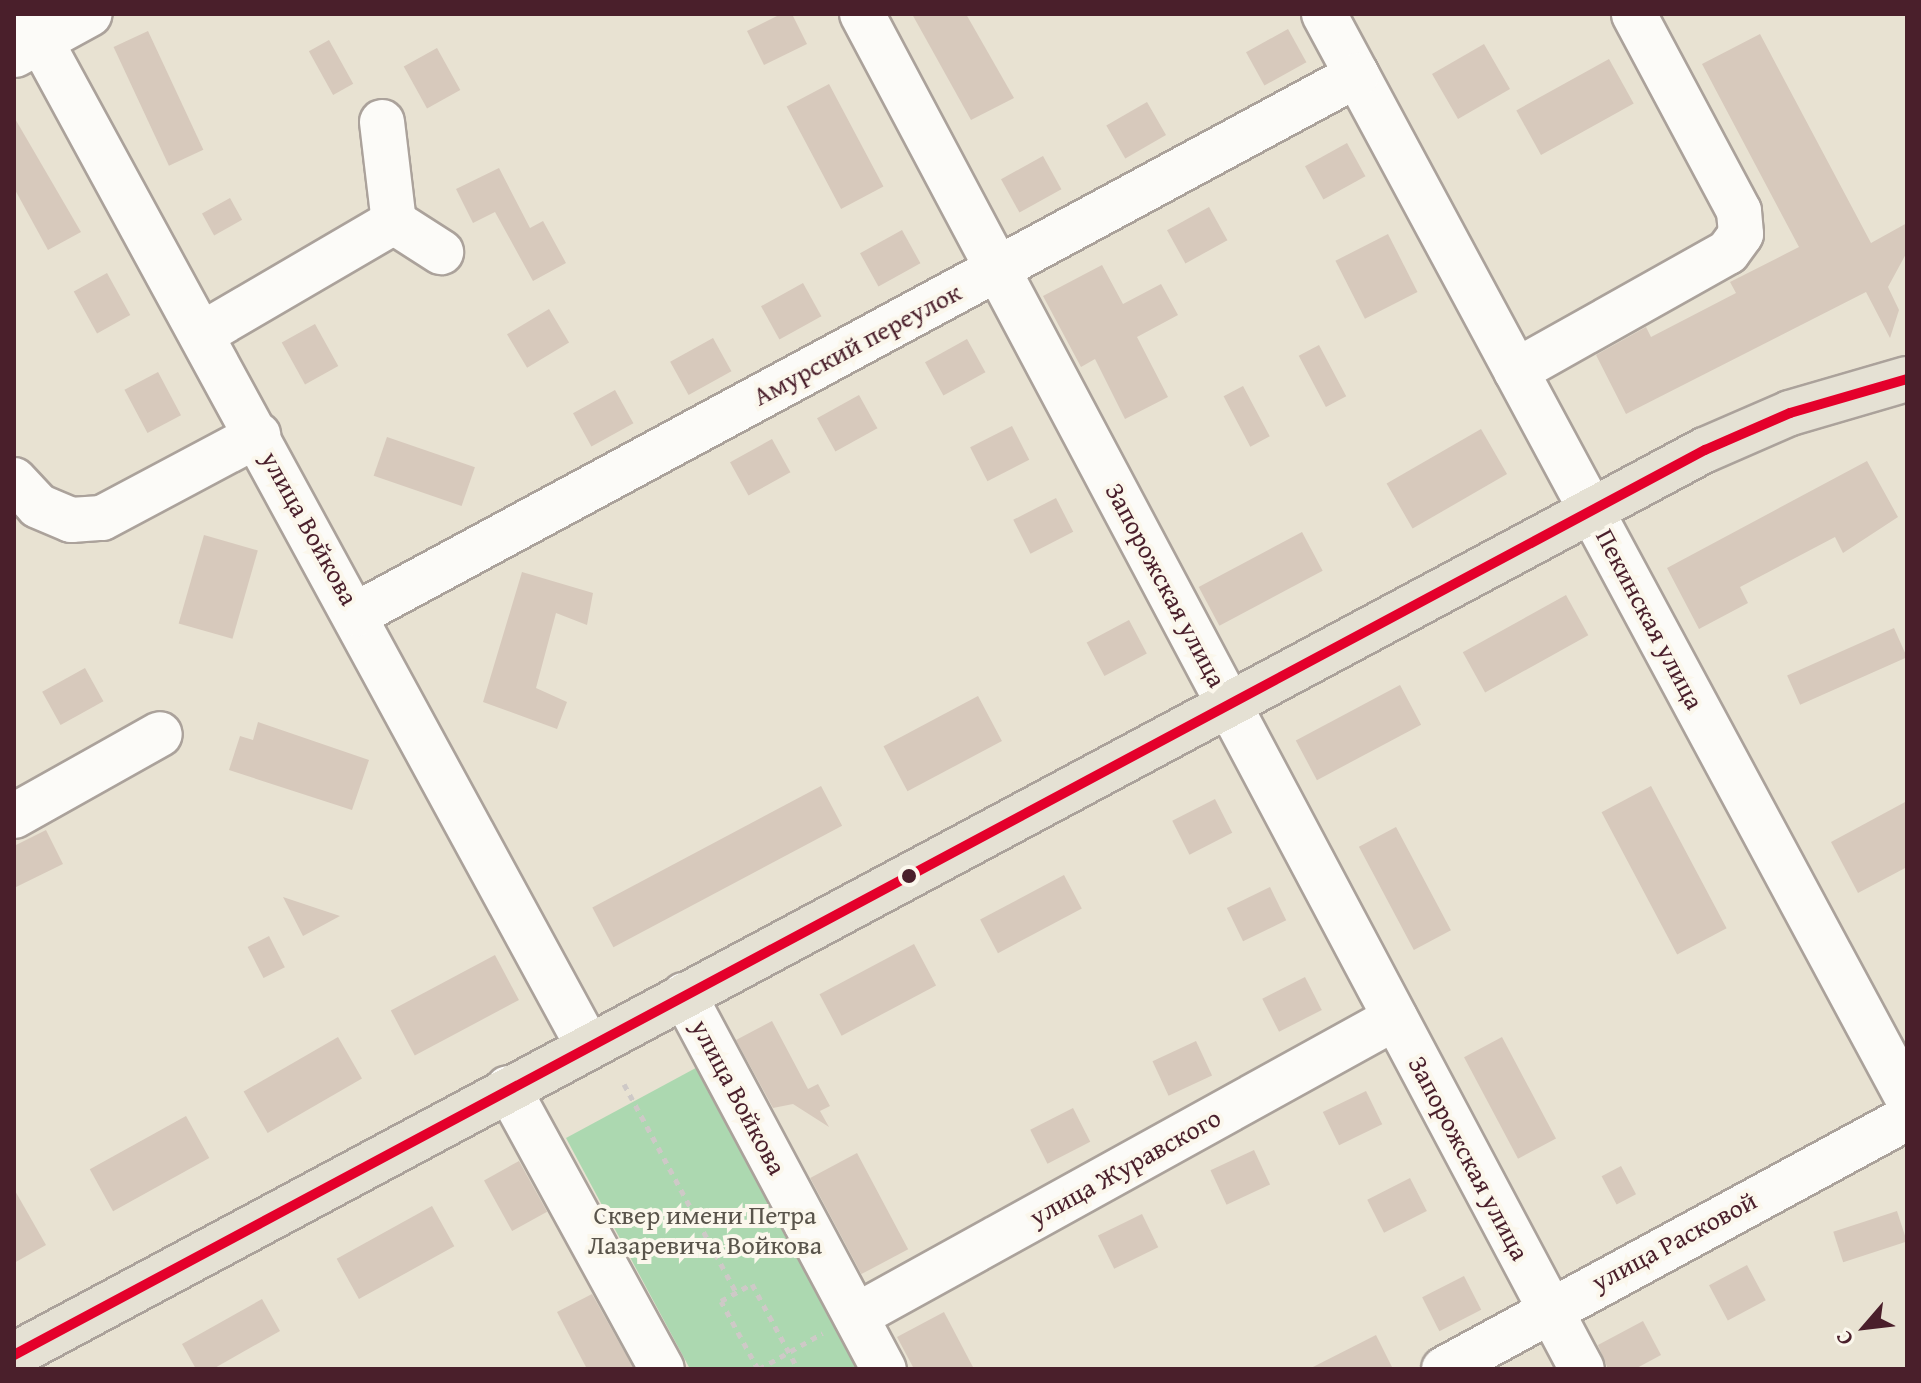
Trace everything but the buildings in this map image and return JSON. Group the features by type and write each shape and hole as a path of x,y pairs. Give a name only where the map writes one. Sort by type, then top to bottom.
{"main road":[{"path":"14,1355 1590,510 1790,413 1907,379"}],"street":[{"path":"27,37 90,14"},
{"name":"Запорожская улица","path":"862,14 1582,1369"},
{"name":"Пекинская улица","path":"1324,14 1907,1097"},
{"path":"1516,371 1728,252 1741,234 1739,211 1634,14"},
{"name":"улица Войкова","path":"27,37 202,334 357,614 588,1046"},
{"name":"Амурский переулок","path":"357,614 1357,75"},
{"path":"382,122 394,222"},
{"path":"202,334 394,222"},
{"path":"394,222 441,252"},
{"path":"14,480 38,506 71,520 102,518 258,435"},
{"path":"14,816 160,734"},
{"name":"улица Войкова","path":"684,995 884,1369"},
{"name":"улица Журавского","path":"856,1316 1395,1018"},
{"path":"508,1088 662,1369"},
{"name":"улица Расковой","path":"1444,1369 1548,1306 1907,1118"}],"path":[{"path":"624,1084 736,1292"},
{"path":"798,1369 789,1352 752,1284 721,1301 758,1369 789,1352 856,1316"}],"green space":[{"name":"Сквер имени Петра Лазаревича Войкова","path":"705,1063 869,1369 690,1369 566,1138"}],"transit line":[{"path":"14,1355 1705,450 1790,413 1907,379"}]}
